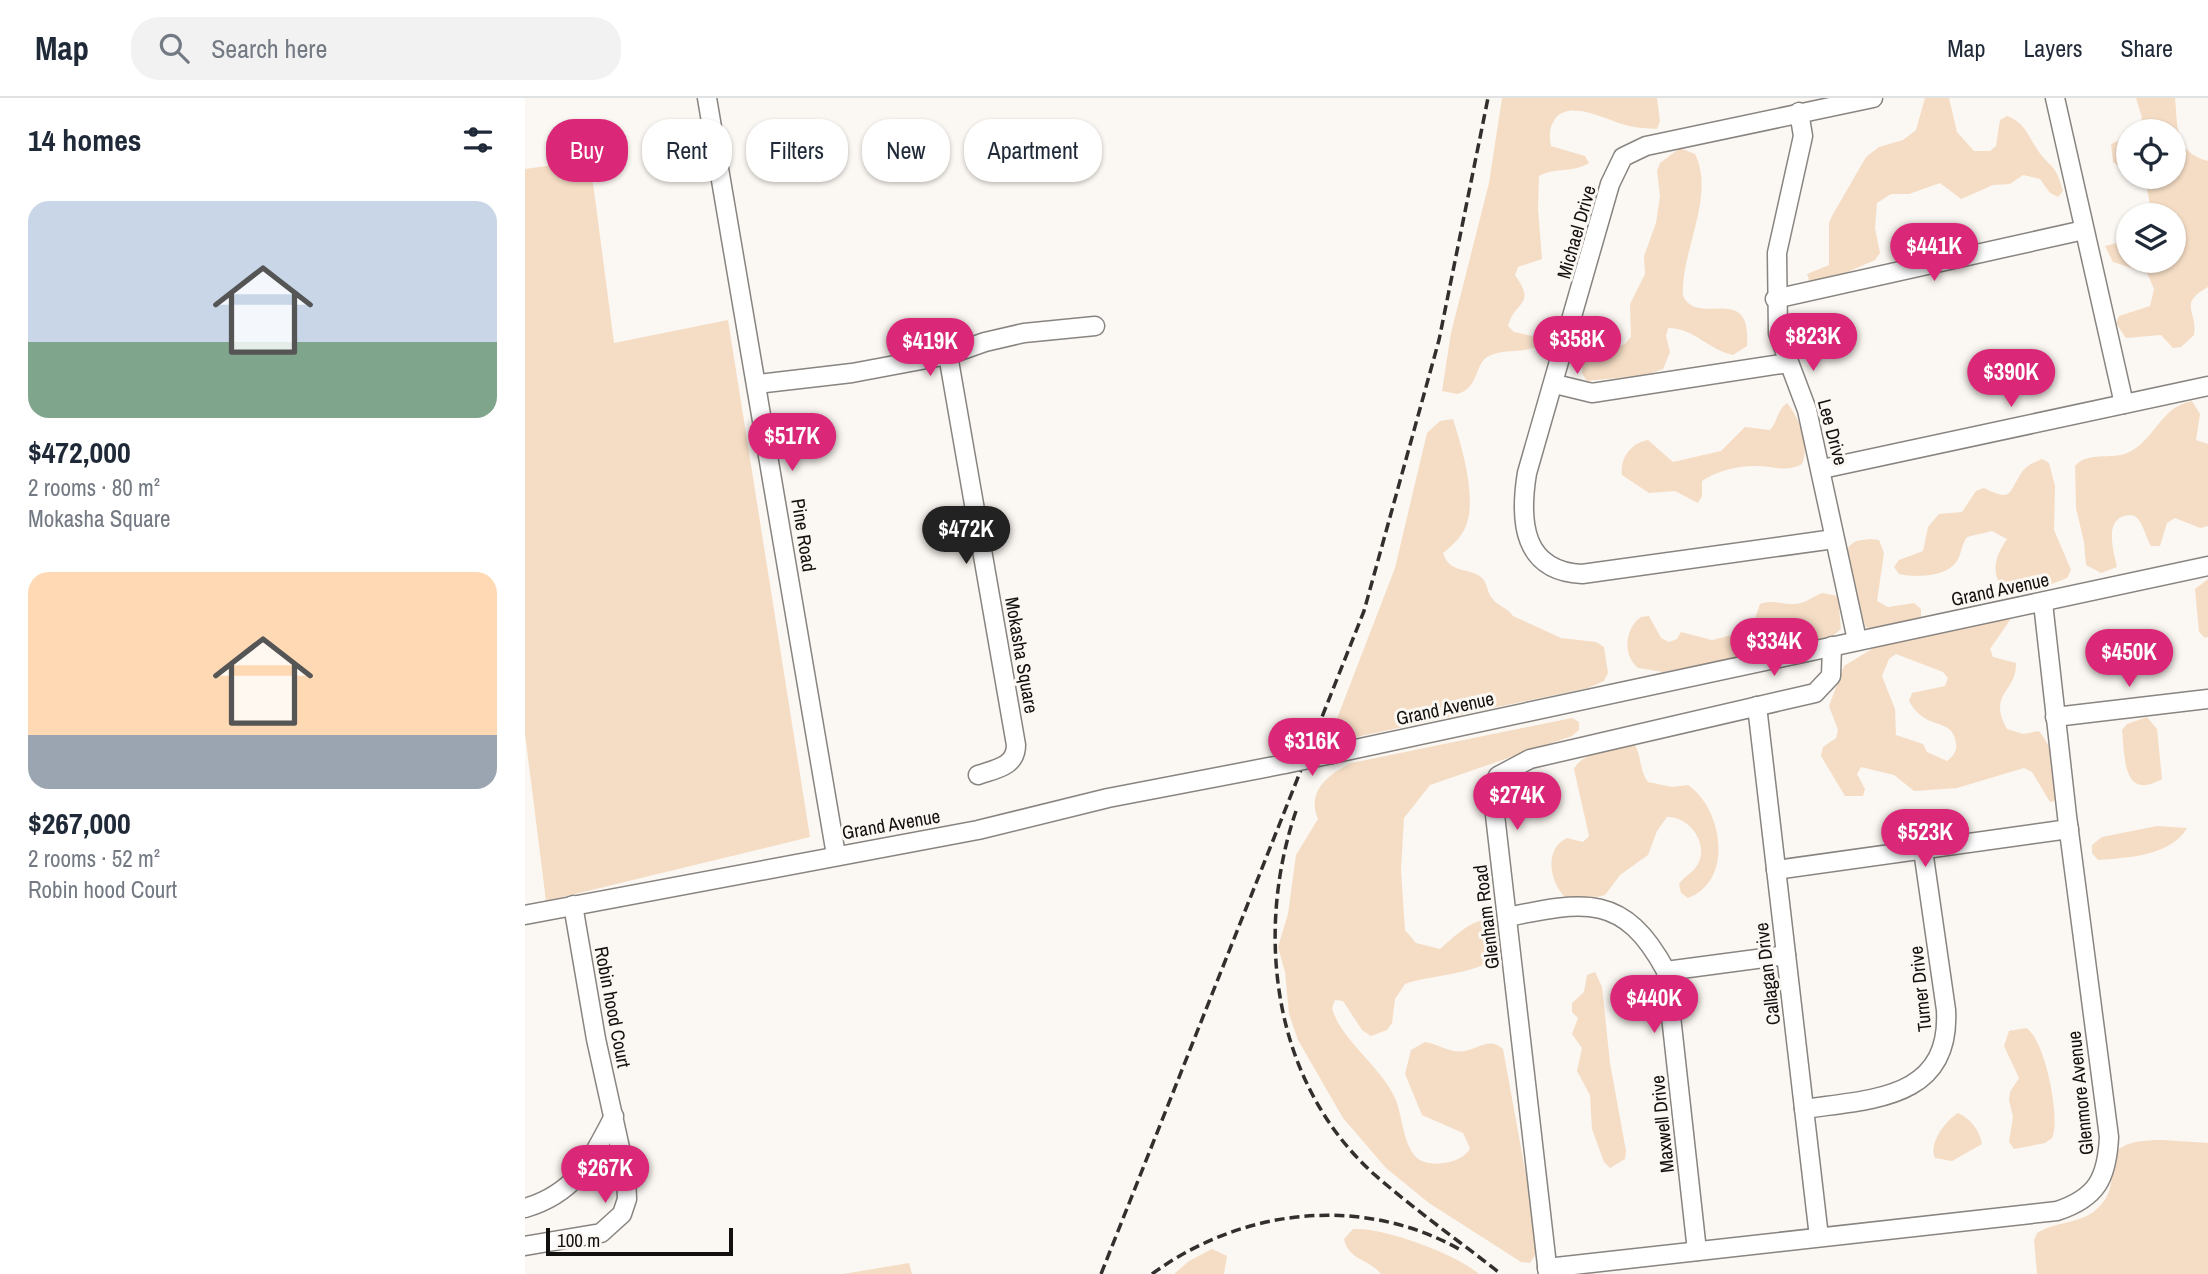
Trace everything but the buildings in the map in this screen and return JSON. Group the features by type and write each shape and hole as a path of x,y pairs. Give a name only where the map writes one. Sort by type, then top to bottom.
{"street":[{"name":"Pine Road","path":"708,98 836,855"},
{"name":"Michael Drive","path":"1834,539 1582,574 1563,573 1546,564 1531,548 1524,524 1523,498 1527,473 1611,184 1623,157 1646,146 1873,98"},
{"path":"2055,98 2123,404"},
{"name":"Lee Drive","path":"1799,112 1804,136 1777,253 1775,299 1778,333 1807,410 1822,469 1834,539 1857,640"},
{"path":"1775,299 2084,230"},
{"path":"758,384 852,373 949,355 985,342 1024,333 1095,326"},
{"name":"Mokasha Square","path":"949,355 1016,745 1015,755 1009,764 978,775"},
{"path":"1555,384 1592,393 1788,363"},
{"path":"1822,469 2208,386"},
{"name":"Grand Avenue","path":"525,915 978,830 1108,798 1285,764 2208,566"},
{"name":"Glenmore Avenue","path":"1547,1271 1697,1251 2056,1211 2076,1205 2092,1192 2107,1167 2109,1137 2043,603"},
{"name":"Glenham Road","path":"1547,1271 1492,789 1498,776 1530,759 1815,693 1831,676 1832,646"},
{"path":"2055,717 2208,699"},
{"name":"Callagan Drive","path":"1757,706 1819,1237"},
{"path":"1776,870 2069,829"},
{"name":"Turner Drive","path":"1804,1109 1901,1092 1918,1082 1940,1055 1947,1036 1946,1010 1923,850"},
{"name":"Robin hood Court","path":"525,1246 601,1233 622,1214 627,1199 627,1175 596,1039 573,905"},
{"name":"Maxwell Drive","path":"1507,917 1563,906 1615,913 1639,928 1666,971 1697,1251"},
{"path":"1666,971 1786,955"},
{"path":"525,1208 556,1195 587,1168 614,1116"}],"shaded area":[{"path":"1502,98 1657,98 1660,121 1657,129 1636,127 1580,111 1562,113 1555,119 1550,132 1551,146 1585,156 1589,163 1539,176 1538,209 1542,259 1518,267 1515,275 1524,292 1524,298 1508,326 1514,332 1537,337 1540,345 1489,356 1484,359 1470,387 1457,394 1442,391 1451,333 1489,183"},
{"path":"1925,98 1949,98 1957,132 1974,151 1990,151 1996,146 2000,120 2007,116 2018,122 2055,170 2063,191 2058,197 2050,193 2040,179 2023,175 2010,184 1993,185 1961,199 1940,183 1909,194 1891,194 1877,203 1875,228 1880,253 1875,260 1827,281 1810,283 1807,274 1829,265 1829,223 1866,157 1879,147 1903,140 1916,130"},
{"path":"2136,98 2175,98 2177,119 2142,118"},
{"path":"2116,142 2116,164 2113,162 2111,144"},
{"path":"1680,148 1695,154 1702,188 1683,296 1690,305 1733,310 1741,315 1746,327 1747,346 1733,355 1716,349 1694,335 1668,328 1666,336 1670,352 1663,369 1646,375 1587,381 1582,373 1584,357 1625,344 1631,337 1630,304 1645,274 1644,256 1656,223 1660,196 1657,171 1660,163"},
{"path":"2186,148 2208,161 2208,287 2193,298 2191,308 2194,335 2181,347 2173,348 2161,335 2126,338 2116,323 2119,316 2150,306 2154,289 2147,273 2186,273 2186,203 2150,203 2147,189 2186,189"},
{"path":"546,166 546,182 593,182 614,343 728,320 810,837 546,901 525,734 525,169"},
{"path":"2116,243 2116,263 2113,262 2105,246"},
{"path":"2192,401 2200,414 2196,440 2208,444 2208,526 2200,528 2175,518 2167,523 2160,546 2151,546 2138,519 2124,516 2118,519 2112,531 2117,567 2101,573 2086,565 2076,508 2075,466 2086,459 2120,455 2136,448 2172,410"},
{"path":"1787,403 1799,424 1804,441 1802,464 1796,467 1785,469 1750,466 1721,472 1702,481 1702,496 1698,503 1675,491 1649,493 1622,475 1625,457 1636,444 1648,440 1673,462 1721,451 1745,427 1770,430"},
{"path":"1453,419 1467,471 1470,499 1467,523 1463,532 1443,553 1446,559 1453,566 1481,577 1494,601 1513,616 1561,638 1596,642 1604,647 1608,673 1604,681 1588,688 1337,741 1335,732 1338,716 1395,568 1427,433 1440,421"},
{"path":"2042,459 2049,463 2055,486 2054,530 2071,570 2067,578 2034,591 2008,594 1998,580 1995,567 2007,539 1992,531 1967,537 1958,559 1947,570 1923,576 1899,574 1894,567 1899,560 1923,551 1928,527 1939,514 1962,512 1976,491 1984,488 2006,495 2024,470"},
{"path":"1879,540 1884,553 1877,601 1888,607 1914,603 1921,609 1921,618 1873,629 1865,627 1847,553 1849,546 1856,541"},
{"path":"2208,579 2208,637 2205,638 2199,632 2195,589"},
{"path":"1822,593 1838,596 1841,629 1828,640 1663,672 1638,668 1629,656 1629,635 1641,617 1649,616 1661,638 1669,642 1677,639 1681,632 1712,640 1751,630 1760,604 1799,603"},
{"path":"2003,616 2010,620 1990,649 1993,657 2016,663 2015,673 2001,700 2002,717 2007,729 2023,734 2039,731 2055,764 2058,800 2050,802 2032,772 2024,768 1957,788 1914,791 1894,775 1861,767 1857,774 1865,789 1863,796 1845,796 1821,756 1823,747 1836,738 1838,730 1829,706 1844,666 1880,644","holes":["1896,654 1943,672 1948,678 1945,686 1912,693 1909,701 1923,717 1952,731 1956,748 1947,761 1927,752 1923,744 1896,735 1895,709 1882,676 1889,659"]},
{"path":"2147,717 2157,729 2162,779 2140,785 2133,781 2129,774 2122,730 2127,724"},
{"path":"1572,718 1579,722 1579,730 1572,736 1430,785 1404,818 1401,870 1405,930 1416,943 1440,949 1468,926 1483,920 1501,922 1504,944 1500,954 1477,967 1405,984 1395,999 1392,1023 1387,1030 1371,1036 1362,1030 1343,1001 1335,1000 1332,1008 1351,1042 1388,1085 1412,1152 1417,1158 1430,1163 1454,1161 1470,1148 1463,1133 1422,1115 1405,1074 1411,1050 1425,1042 1454,1051 1465,1051 1485,1044 1494,1044 1503,1049 1536,1230 1535,1255 1530,1263 1521,1262 1429,1203 1386,1168 1343,1118 1298,1040 1289,1014 1285,972 1278,947 1288,914 1296,855 1318,819 1315,809 1317,792 1335,772 1351,763"},
{"path":"1626,743 1634,744 1648,782 1672,787 1688,785 1700,796 1709,810 1716,827 1718,844 1712,877 1703,889 1688,898 1681,893 1679,884 1698,864 1701,848 1695,832 1689,826 1683,821 1667,817 1657,831 1648,855 1620,875 1605,895 1572,903 1554,880 1552,860 1554,851 1567,838 1583,842 1589,836 1574,769 1590,755"},
{"path":"2157,826 2187,828 2170,845 2147,854 2098,860 2092,853 2092,845 2102,837"},
{"path":"1595,972 1602,987 1610,1063 1626,1151 1625,1159 1610,1168 1604,1162 1592,1129 1590,1095 1577,1071 1582,1048 1572,1034 1578,1018 1572,1012 1572,1003 1584,992 1587,975"},
{"path":"2026,1028 2033,1035 2045,1062 2053,1098 2054,1129 2052,1138 2045,1143 2014,1149 2009,1142 2013,1117 2009,1100 2010,1092 2019,1078 2004,1046 2009,1031"},
{"path":"1958,1113 1974,1126 1982,1144 1952,1161 1935,1158 1933,1152 1939,1133"},
{"path":"2163,1140 2208,1143 2208,1274 2037,1274 2034,1240 2037,1233 2077,1220 2098,1208 2107,1196 2111,1184 2116,1153 2123,1146"},
{"path":"1353,1229 1383,1232 1419,1243 1454,1258 1479,1274 1381,1274 1354,1256 1346,1246 1344,1239"},
{"path":"1212,1249 1227,1256 1224,1274 1174,1274 1189,1261"},
{"path":"909,1263 912,1274 843,1274"}],"railway":[{"path":"1101,1274 1364,611 1439,340 1488,98"},
{"path":"1296,811 1283,858 1276,907 1276,956 1281,1005 1294,1052 1314,1097 1341,1138 1375,1175 1501,1274"},
{"path":"1152,1274 1187,1252 1224,1235 1262,1223 1302,1216 1342,1216 1382,1221 1421,1232 1459,1249"}]}
